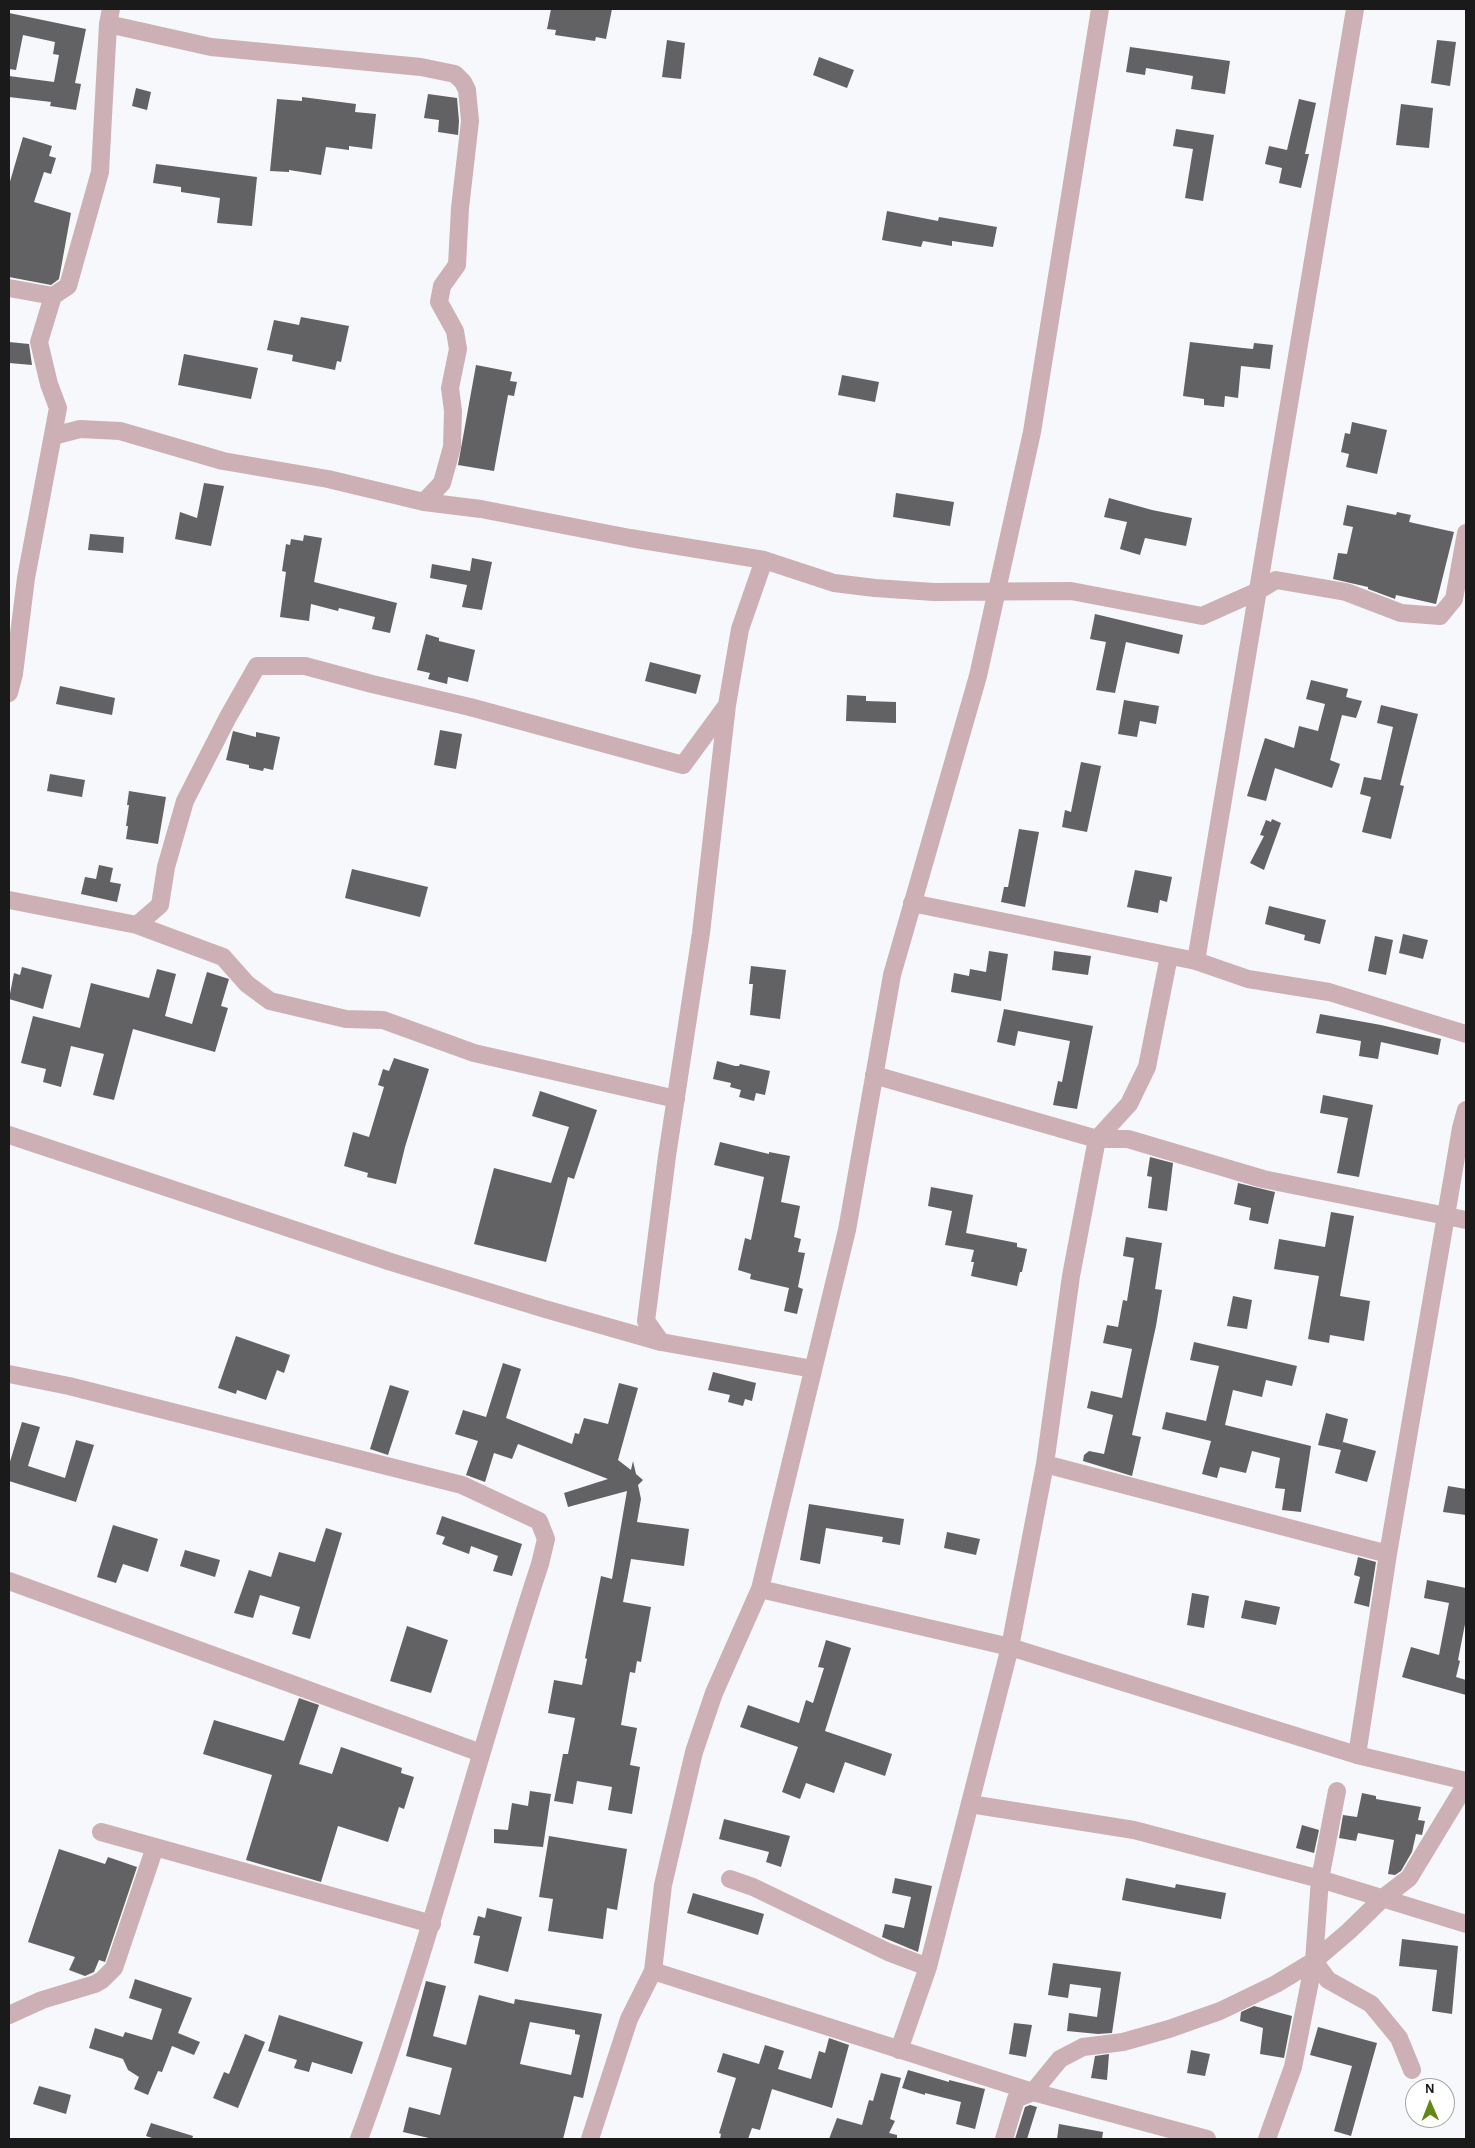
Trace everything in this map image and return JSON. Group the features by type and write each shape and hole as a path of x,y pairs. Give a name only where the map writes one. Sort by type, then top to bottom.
{"street":[{"path":"590,2139 629,2018 653,1972 663,1886 694,1752 714,1693 760,1589 847,1230 892,975 978,676 1032,432 1100,9"},
{"path":"1196,961 1256,592 1356,9"},
{"path":"9,693 14,674 26,578 58,408 49,384 39,342 53,296 68,286 100,172 110,16 211,47 421,67 454,74 463,82 467,90 470,121 460,208 457,265 442,286 439,302 455,331 458,349 450,388 453,411 452,447 442,483 424,502"},
{"path":"9,288 53,296"},
{"path":"53,436 80,429 120,431 223,461 328,479 424,502 481,509 630,538 764,560 842,584 934,592 1070,591 1202,616 1256,592 1276,580 1346,592 1401,613 1440,616 1454,599 1466,532"},
{"path":"661,1342 646,1321 667,1156 701,933 726,705 740,629 764,560"},
{"path":"138,925 160,905 166,867 186,801 228,717 257,666 305,666 470,707 683,765 726,705"},
{"path":"9,900 138,925 223,957 247,984 270,1001 346,1019 383,1020 474,1053 676,1100"},
{"path":"912,903 1196,961 1248,979 1329,992 1466,1034"},
{"path":"899,2050 928,1967 1010,1646 1045,1464 1071,1276 1097,1139 1129,1104 1147,1067 1168,956"},
{"path":"874,1075 1097,1139 1128,1139 1263,1179 1466,1220"},
{"path":"1357,1755 1388,1554 1461,1128 1466,1110"},
{"path":"9,1135 391,1262 661,1342 813,1369"},
{"path":"9,1374 69,1386 462,1485 539,1521 546,1539 540,1564 481,1753 432,1924 389,2060 359,2139"},
{"path":"1045,1464 1388,1554"},
{"path":"9,1581 481,1753"},
{"path":"760,1589 1010,1646 1357,1755 1466,1783 1409,1878 1383,1898 1314,1961 1276,1984 1220,2011 1141,2037 1083,2048 1060,2059 1033,2092 1016,2100 1004,2139"},
{"path":"1267,2139 1293,2067 1314,1961 1320,1879 1337,1791"},
{"path":"970,1804 1134,1830 1320,1879 1466,1924"},
{"path":"101,1832 432,1924"},
{"path":"9,2015 42,2000 95,1984 114,1968 155,1847"},
{"path":"730,1879 753,1887 888,1952 928,1967"},
{"path":"1314,1961 1328,1980 1371,2004 1399,2038 1412,2070"},
{"path":"653,1972 1033,2092 1206,2139"}],"building":[{"path":"551,9 612,9 606,39 596,37 595,41 555,35 556,30 547,29"},
{"path":"9,13 86,29 75,83 81,84 76,110 50,106 51,102 9,97 9,76 54,82 59,55 53,54 55,42 23,35 16,70 9,69"},
{"path":"667,40 685,43 681,79 662,77"},
{"path":"1437,40 1456,42 1450,86 1431,83"},
{"path":"1130,47 1230,61 1225,94 1191,89 1193,76 1146,68 1145,75 1126,72"},
{"path":"819,57 854,70 847,88 813,75"},
{"path":"136,88 151,92 147,110 132,106"},
{"path":"428,94 457,98 458,135 438,132 439,120 424,118"},
{"path":"302,97 356,104 355,112 376,114 372,149 349,146 349,150 326,147 321,175 289,170 289,172 270,171 277,99 302,101"},
{"path":"1299,99 1316,103 1305,154 1309,154 1301,188 1279,183 1282,168 1265,164 1269,146 1287,150"},
{"path":"1401,104 1433,108 1429,148 1396,145"},
{"path":"1176,129 1214,135 1203,201 1185,198 1193,149 1173,146"},
{"path":"23,137 52,146 49,156 56,158 51,174 44,172 34,202 71,213 59,279 51,285 9,277 9,185"},
{"path":"156,164 257,177 252,226 217,223 220,198 181,192 181,187 153,183"},
{"path":"887,211 938,221 939,217 997,227 993,247 952,241 952,246 923,241 921,247 882,240"},
{"path":"301,317 349,326 341,362 337,361 335,370 292,361 293,355 267,350 274,320 299,325"},
{"path":"9,342 29,344 32,365 9,363"},
{"path":"1190,342 1253,349 1254,343 1273,345 1270,369 1241,366 1238,398 1225,396 1224,407 1204,405 1204,399 1183,396"},
{"path":"184,354 258,368 251,399 178,385"},
{"path":"476,365 512,372 510,381 517,382 514,396 508,395 494,471 458,465"},
{"path":"842,375 879,382 875,402 838,395"},
{"path":"1352,422 1387,430 1377,474 1346,467 1349,454 1341,452 1345,433 1350,434"},
{"path":"204,483 224,486 211,546 175,539 180,512 197,518"},
{"path":"896,493 954,502 950,526 893,517"},
{"path":"1109,498 1152,510 1192,518 1186,546 1145,538 1140,555 1120,549 1127,522 1104,517"},
{"path":"1347,505 1396,515 1397,512 1411,515 1409,522 1454,532 1436,604 1396,595 1395,599 1368,589 1368,587 1333,579 1338,553 1347,554 1353,527 1343,525"},
{"path":"90,534 124,537 123,553 88,550"},
{"path":"304,535 322,538 314,582 397,603 390,633 372,629 375,617 339,608 338,611 311,604 309,621 280,617 286,572 282,571 286,544 290,545 291,539 303,541"},
{"path":"472,558 492,562 482,610 462,607 467,585 430,578 432,564 470,571"},
{"path":"1095,614 1183,635 1179,654 1126,642 1115,693 1096,690 1106,642 1090,639"},
{"path":"426,634 439,638 439,641 475,650 468,682 448,677 447,684 428,679 430,673 417,670"},
{"path":"650,662 701,675 696,694 645,681"},
{"path":"1311,680 1348,689 1346,697 1362,701 1356,718 1342,715 1330,760 1340,764 1332,788 1275,768 1266,801 1247,796 1265,738 1294,748 1299,726 1318,731 1325,704 1306,699"},
{"path":"60,686 115,698 112,715 56,704"},
{"path":"847,695 866,696 866,701 896,702 896,723 846,721"},
{"path":"1124,700 1159,706 1156,724 1140,721 1137,737 1118,734"},
{"path":"1381,705 1418,714 1400,785 1404,786 1391,839 1362,832 1371,797 1360,794 1364,777 1381,780 1393,727 1377,723"},
{"path":"440,730 462,734 456,769 434,765"},
{"path":"233,731 256,737 256,732 280,737 273,770 264,768 263,771 249,768 249,765 226,760"},
{"path":"1081,762 1101,766 1087,832 1062,827 1065,810 1071,812"},
{"path":"50,774 85,780 82,797 47,791"},
{"path":"129,791 166,797 158,844 126,839"},
{"path":"1272,819 1281,823 1264,870 1250,863 1264,836 1260,835 1266,820 1271,822"},
{"path":"1019,829 1039,832 1025,907 1001,902 1004,887 1008,887"},
{"path":"99,865 113,868 110,882 121,884 117,902 81,894 85,877 96,879"},
{"path":"352,869 428,887 420,917 345,898"},
{"path":"1135,870 1172,877 1167,902 1160,900 1158,913 1127,907"},
{"path":"1269,906 1326,920 1320,944 1304,940 1305,935 1265,924"},
{"path":"1403,934 1428,940 1423,959 1399,953"},
{"path":"1375,936 1393,940 1386,975 1368,971"},
{"path":"989,951 1008,954 1001,1001 951,992 954,973 969,976 970,969 986,972"},
{"path":"1054,951 1091,956 1088,975 1052,970"},
{"path":"751,966 786,970 780,1019 750,1015 753,984 749,984"},
{"path":"22,967 52,975 43,1009 9,999 14,973 20,975"},
{"path":"157,969 176,974 165,1016 192,1024 207,972 229,979 221,1006 228,1008 215,1052 133,1029 114,1100 93,1095 104,1054 71,1046 61,1087 43,1082 46,1069 21,1063 33,1016 80,1028 91,983 149,998"},
{"path":"1004,1009 1093,1026 1077,1109 1053,1105 1058,1081 1062,1082 1070,1041 1018,1031 1015,1046 997,1042"},
{"path":"1320,1014 1381,1025 1441,1039 1438,1055 1381,1042 1378,1059 1359,1056 1361,1041 1316,1033"},
{"path":"394,1058 429,1069 405,1147 396,1184 367,1177 368,1173 344,1166 353,1132 369,1137 384,1087 378,1085 383,1069 389,1071"},
{"path":"717,1061 735,1066 740,1064 770,1071 765,1095 756,1093 754,1101 739,1097 741,1090 730,1087 731,1083 713,1079"},
{"path":"540,1091 597,1110 574,1179 568,1177 546,1262 474,1244 494,1168 551,1183 569,1127 532,1116"},
{"path":"1323,1095 1373,1105 1359,1177 1337,1173 1348,1118 1320,1113"},
{"path":"720,1142 769,1154 769,1152 790,1156 781,1202 800,1206 794,1237 801,1239 798,1252 805,1253 798,1287 803,1289 797,1314 784,1311 789,1288 750,1279 751,1274 738,1270 745,1238 751,1240 764,1177 714,1165"},
{"path":"1150,1157 1173,1163 1167,1211 1148,1208 1152,1177 1147,1176"},
{"path":"1238,1183 1275,1192 1268,1224 1249,1220 1251,1208 1234,1204"},
{"path":"931,1187 973,1195 966,1233 1017,1243 1017,1247 1027,1249 1017,1286 971,1276 974,1262 971,1262 974,1250 945,1245 952,1211 928,1206"},
{"path":"1331,1212 1354,1216 1340,1296 1370,1301 1364,1341 1330,1335 1329,1343 1308,1339 1319,1276 1274,1269 1279,1239 1325,1247"},
{"path":"1126,1237 1162,1243 1155,1289 1162,1290 1132,1435 1141,1437 1132,1476 1083,1461 1084,1455 1089,1451 1104,1454 1113,1415 1087,1408 1091,1391 1122,1398 1132,1349 1103,1343 1107,1325 1118,1327 1123,1300 1127,1301 1134,1258 1123,1256"},
{"path":"1233,1296 1252,1300 1247,1329 1227,1326"},
{"path":"236,1336 290,1355 284,1373 277,1370 266,1400 237,1390 236,1394 218,1388"},
{"path":"1194,1342 1297,1366 1292,1386 1266,1380 1262,1397 1233,1390 1225,1425 1311,1446 1301,1512 1282,1510 1285,1489 1275,1488 1280,1458 1252,1451 1246,1473 1220,1467 1217,1478 1202,1474 1211,1441 1162,1429 1166,1412 1206,1421 1219,1366 1190,1360"},
{"path":"503,1363 521,1369 506,1418 572,1444 575,1433 579,1434 584,1418 608,1424 619,1383 638,1388 618,1460 631,1470 633,1461 636,1474 643,1480 638,1485 641,1499 637,1522 689,1529 684,1566 631,1559 623,1602 651,1607 641,1662 637,1661 635,1673 630,1672 621,1725 637,1728 630,1765 640,1767 632,1814 608,1810 612,1787 577,1781 573,1804 554,1801 563,1754 568,1754 575,1718 548,1713 554,1680 582,1685 587,1659 585,1658 601,1576 612,1579 627,1491 568,1507 564,1493 608,1479 518,1444 512,1459 494,1453 485,1482 466,1475 478,1441 455,1434 463,1410 486,1417"},
{"path":"713,1372 756,1383 752,1401 745,1399 743,1406 728,1402 730,1395 708,1390"},
{"path":"390,1385 409,1391 388,1455 370,1449"},
{"path":"1326,1413 1348,1419 1341,1450 1318,1445"},
{"path":"22,1422 40,1427 28,1466 65,1478 76,1440 94,1445 76,1502 9,1481 9,1465"},
{"path":"1343,1442 1376,1451 1367,1482 1335,1473"},
{"path":"1448,1486 1466,1489 1466,1515 1443,1512"},
{"path":"809,1504 904,1519 900,1545 882,1542 883,1537 826,1528 820,1564 800,1560"},
{"path":"442,1516 522,1544 512,1576 493,1571 498,1556 471,1546 469,1554 442,1544 445,1537 436,1534"},
{"path":"113,1525 158,1539 148,1572 123,1564 116,1583 97,1577"},
{"path":"326,1528 342,1533 310,1639 292,1634 300,1607 260,1595 253,1618 234,1613 249,1570 271,1577 279,1552 315,1562"},
{"path":"947,1532 980,1539 976,1555 944,1548"},
{"path":"185,1550 220,1560 215,1577 180,1566"},
{"path":"1358,1557 1376,1562 1369,1607 1354,1603 1360,1577 1354,1575"},
{"path":"1427,1580 1466,1588 1466,1619 1456,1677 1466,1680 1466,1695 1402,1677 1411,1647 1439,1655 1449,1603 1424,1598"},
{"path":"1192,1593 1209,1596 1204,1628 1187,1625"},
{"path":"1245,1600 1280,1607 1276,1625 1241,1618"},
{"path":"407,1626 448,1640 431,1693 390,1681"},
{"path":"826,1640 851,1648 825,1731 892,1754 885,1776 845,1762 834,1793 806,1783 800,1799 782,1792 798,1747 740,1727 748,1705 799,1723 806,1700 813,1703 824,1668 818,1667"},
{"path":"299,1698 319,1705 299,1764 332,1774 341,1747 402,1768 401,1773 414,1777 404,1809 399,1807 388,1842 338,1826 321,1882 246,1860 272,1775 203,1754 214,1720 284,1741"},
{"path":"530,1791 551,1794 543,1847 494,1843 494,1829 508,1830 512,1803 528,1806"},
{"path":"1362,1793 1376,1796 1376,1799 1421,1807 1418,1820 1425,1821 1422,1835 1416,1834 1412,1852 1401,1871 1395,1875 1388,1874 1394,1840 1358,1833 1356,1841 1339,1838 1343,1815 1357,1817"},
{"path":"724,1819 790,1836 781,1867 766,1862 769,1852 719,1839"},
{"path":"1302,1825 1319,1830 1314,1853 1296,1848"},
{"path":"549,1836 627,1849 617,1910 607,1908 603,1939 548,1931 553,1899 539,1897"},
{"path":"59,1849 105,1864 108,1857 137,1867 105,1962 99,1960 94,1972 85,1976 69,1970 75,1957 28,1942"},
{"path":"895,1878 932,1886 918,1952 882,1937 885,1924 904,1928 911,1897 892,1893"},
{"path":"1126,1878 1175,1888 1176,1884 1226,1893 1221,1919 1122,1900"},
{"path":"693,1893 764,1914 758,1935 687,1913"},
{"path":"487,1908 522,1917 508,1972 474,1963 480,1936 473,1935 478,1916 485,1918"},
{"path":"1402,1939 1458,1946 1452,2014 1432,2011 1437,1970 1399,1966"},
{"path":"1053,1963 1121,1972 1112,2033 1098,2034 1067,2031 1069,2013 1097,2017 1101,1988 1070,1984 1068,1998 1048,1995"},
{"path":"135,1979 192,1998 178,2033 200,2042 194,2055 172,2046 162,2072 158,2071 148,2095 134,2089 139,2077 128,2070 123,2059 89,2048 95,2028 123,2037 125,2032 152,2040 162,2009 129,1998"},
{"path":"426,1981 446,1986 433,2036 466,2045 479,1995 514,2004 515,1999 602,2014 583,2098 574,2096 563,2139 433,2139 403,2132 409,2107 440,2115 452,2068 406,2056","holes":["530,2022 575,2030 575,2034 580,2035 571,2075 520,2064"]},
{"path":"1254,2006 1292,2016 1284,2058 1260,2054 1263,2028 1240,2021 1241,2012"},
{"path":"279,2015 363,2042 352,2074 312,2062 309,2072 294,2068 297,2060 268,2051"},
{"path":"1014,2023 1032,2025 1026,2057 1009,2054"},
{"path":"1318,2027 1377,2043 1351,2136 1334,2131 1352,2066 1310,2055"},
{"path":"245,2034 265,2042 238,2108 213,2098 224,2072 229,2074"},
{"path":"829,2038 849,2045 832,2108 772,2089 760,2130 752,2128 748,2139 720,2139 721,2134 719,2133 736,2078 717,2072 723,2053 759,2064 765,2045 784,2051 778,2069 811,2079 819,2051 825,2053"},
{"path":"1191,2050 1210,2054 1205,2076 1187,2073"},
{"path":"1109,2054 1107,2080 1091,2078 1095,2056"},
{"path":"908,2070 949,2082 949,2080 985,2089 975,2129 956,2124 961,2102 925,2093 925,2095 902,2088"},
{"path":"881,2073 901,2078 890,2119 895,2121 889,2133 897,2135 897,2139 829,2139 837,2118 862,2125 869,2100 873,2101"},
{"path":"39,2086 71,2095 66,2114 33,2104"},
{"path":"1030,2105 1037,2107 1027,2139 1015,2139 1025,2107"},
{"path":"151,2123 193,2136 192,2139 155,2139 146,2136"},
{"path":"1059,2124 1103,2132 1102,2139 1057,2139"}]}
